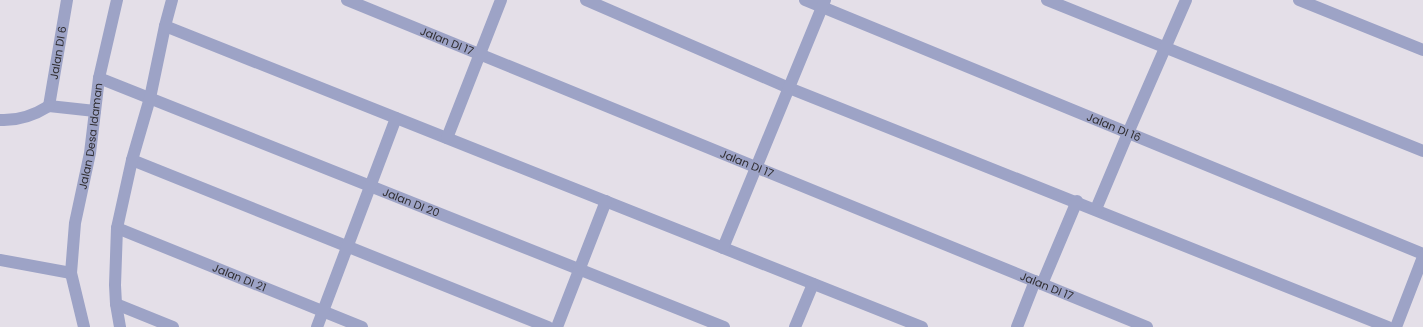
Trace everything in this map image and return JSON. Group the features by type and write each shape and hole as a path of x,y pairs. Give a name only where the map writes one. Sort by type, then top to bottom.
{"street":[{"name":"Jalan DI 6","path":"49,106 67,0"},
{"name":"Jalan Desa Idaman","path":"84,327 71,274 75,223 90,153 99,78 117,0"},
{"path":"120,327 116,304 115,284 117,228 132,160 150,98 172,0"},
{"name":"Jalan DI 17","path":"347,0 1147,327"},
{"path":"447,138 501,0"},
{"path":"586,0 789,88 1077,201 1388,327"},
{"name":"Jalan DI 16","path":"805,0 824,4 1128,133 1423,254"},
{"path":"1046,0 1423,151"},
{"path":"1096,209 1186,0"},
{"path":"1299,0 1423,50"},
{"path":"723,248 824,4"},
{"path":"165,26 922,327"},
{"name":"Jalan DI 20","path":"99,78 724,327"},
{"path":"0,120 22,119 36,114 49,106 95,111"},
{"path":"317,327 396,118"},
{"path":"132,160 548,327"},
{"path":"557,327 606,201"},
{"path":"1017,327 1077,201"},
{"name":"Jalan DI 21","path":"117,228 362,327"},
{"path":"1396,327 1423,257"},
{"path":"0,260 71,274"},
{"path":"795,327 813,284"},
{"path":"116,304 172,327"}]}
